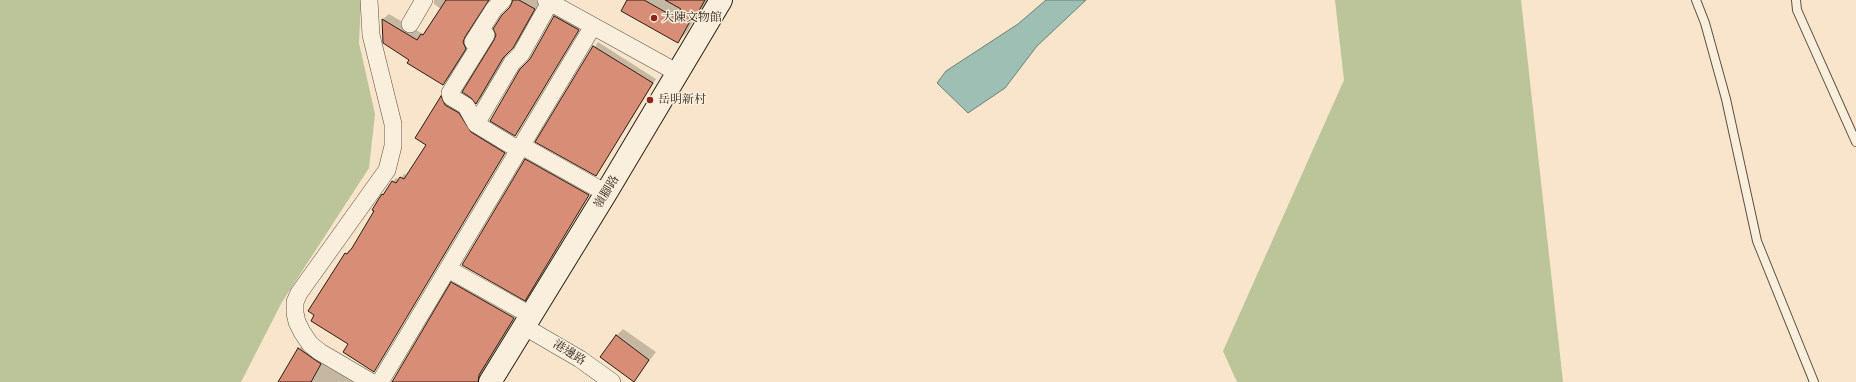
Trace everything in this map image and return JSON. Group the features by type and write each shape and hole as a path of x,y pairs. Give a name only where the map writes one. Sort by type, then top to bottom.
{"street":[{"path":"369,0 371,35 393,124 393,146 387,170 299,292 295,302 294,313 302,332 310,344 320,352 371,382"},
{"path":"410,24 424,0"},
{"path":"463,59 494,8 503,0"},
{"name":"嶺腳路","path":"490,382 606,194 721,0"},
{"path":"476,124 512,63 521,54 548,1 678,73"},
{"path":"380,382 593,26"},
{"path":"486,35 450,93 451,97 466,106 476,124 606,194"},
{"name":"港邊路","path":"448,268 529,321 612,382"}],"lane":[{"path":"1696,0 1705,23 1726,100 1757,241 1814,382"},
{"path":"1796,0 1797,10 1856,142"}],"green space":[{"path":"0,0 361,0 359,43 375,114 369,168 282,302 241,382 0,382"},
{"path":"1335,0 1521,0 1563,382 1237,382 1223,351 1344,80"}],"water":[{"path":"1046,0 1086,0 1037,46 1005,88 968,113 937,83 946,71 1018,24"}],"building":[{"path":"446,0 489,0 465,37 463,42 466,49 443,85 407,63 409,60 383,43 382,19 417,40 421,34 423,35"},
{"path":"513,0 519,0 535,9 513,48 503,58 476,104 471,98 462,92 494,40 496,35 493,29 502,15 510,7"},
{"name":"大陳文物館","path":"627,0 644,0 676,18 681,9 665,0 705,0 695,18 693,16 678,43 621,11"},
{"path":"554,16 579,30 515,136 490,121 520,69 530,59"},
{"path":"593,46 653,83 596,176 535,142"},
{"path":"441,96 445,105 459,113 471,132 505,153 374,372 343,352 348,344 311,321 314,315 308,311 345,253 347,254 352,248 374,211 372,210 382,194 383,195 392,181 396,183 400,177 404,179 426,145 415,138"},
{"path":"525,159 589,195 525,301 462,265"},
{"path":"451,282 514,318 479,375 478,382 392,382"},
{"path":"616,335 649,360 634,382 600,357"},
{"path":"298,348 321,364 311,382 278,382"}],"place":[{"name":"大陳文物館","path":"654,18"},
{"name":"岳明新村","path":"650,100"}]}
